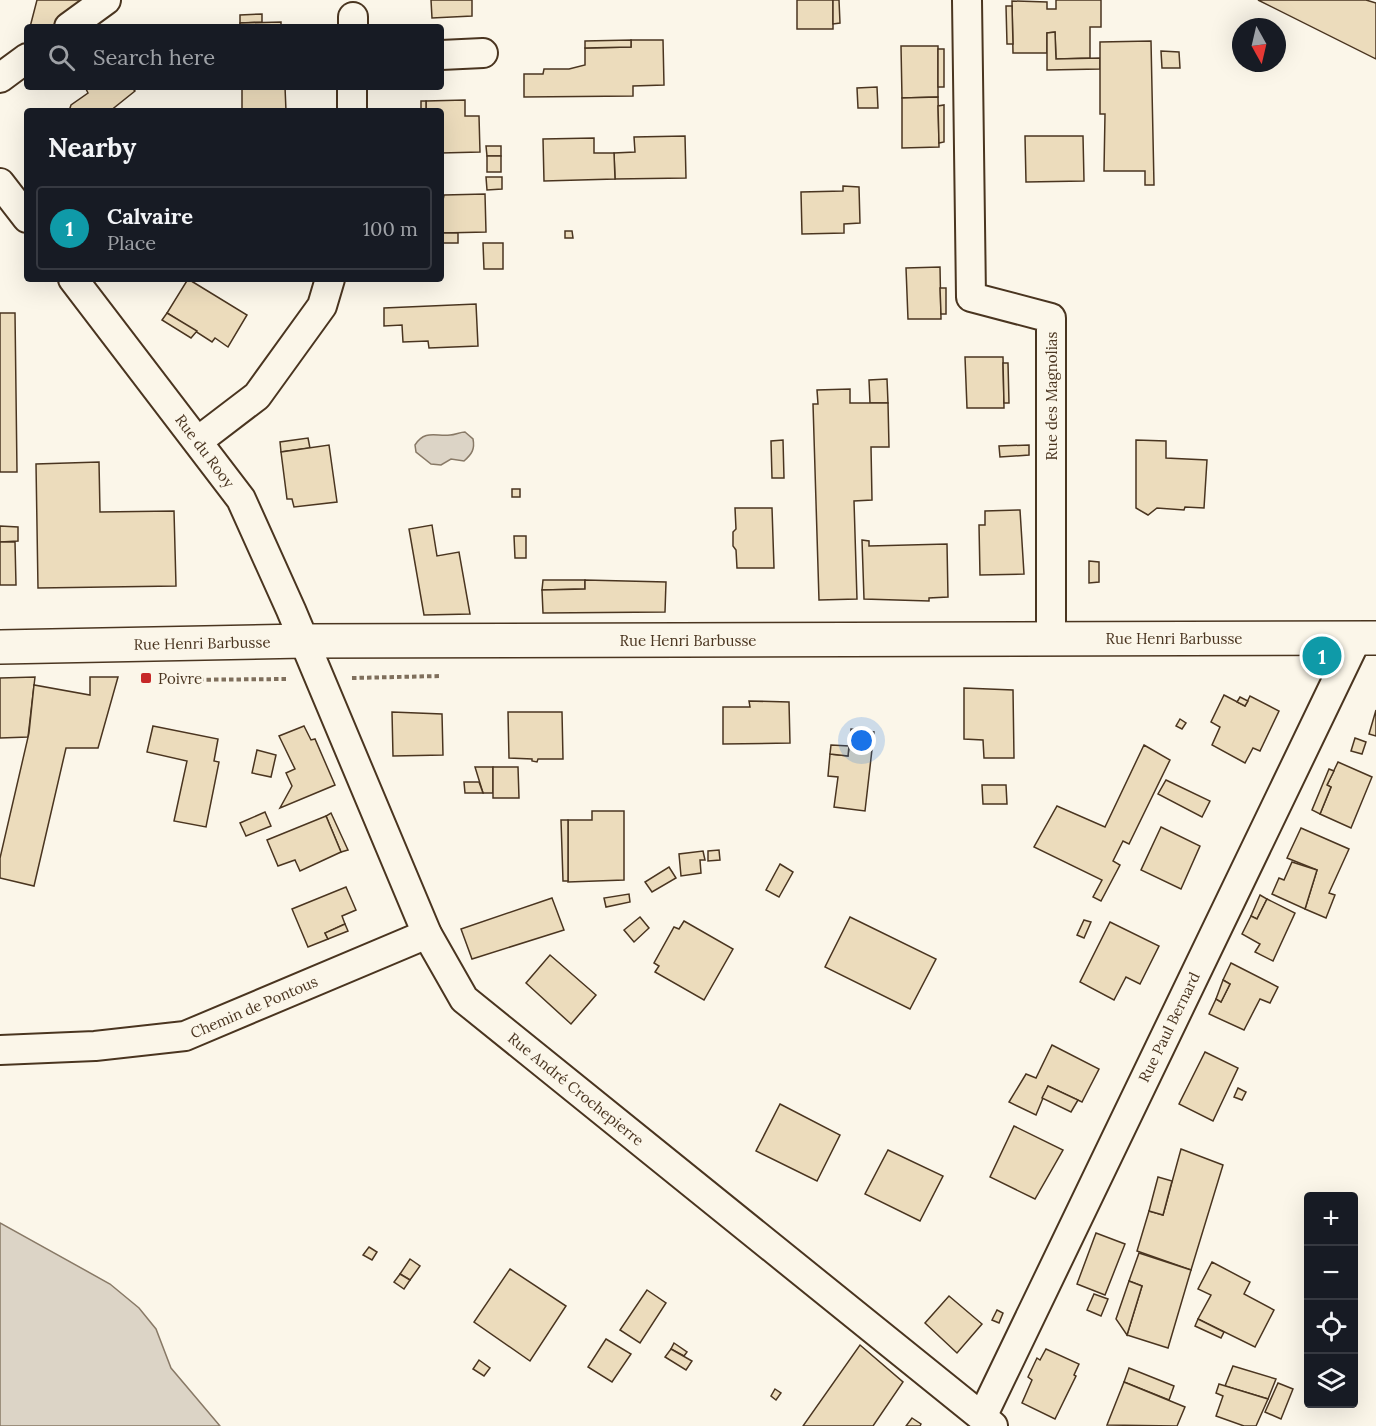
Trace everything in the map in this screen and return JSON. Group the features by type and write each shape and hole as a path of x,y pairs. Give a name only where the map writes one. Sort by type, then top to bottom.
{"main road":[{"name":"Rue Henri Barbusse","path":"0,646 304,641 1366,638"}],"street":[{"path":"73,24 106,0"},
{"name":"Rue des Magnolias","path":"967,0 971,297 1051,318 1052,638"},
{"path":"444,55 483,53"},
{"path":"0,78 24,60"},
{"path":"352,90 352,108"},
{"path":"0,183 24,214"},
{"name":"Rue du Rooy","path":"75,282 241,499 304,641"},
{"path":"198,441 257,396 322,306 329,282"},
{"name":"Rue Paul Bernard","path":"988,1422 1366,638"},
{"name":"Rue André Crochepierre","path":"304,641 427,934 464,999 988,1422"},
{"name":"Chemin de Pontous","path":"0,1050 95,1046 185,1036 427,934"}],"shaded area":[{"path":"465,432 473,439 474,446 471,454 464,461 451,459 441,465 431,464 416,452 415,445 427,435 452,435"},
{"path":"0,1223 110,1284 139,1308 156,1329 171,1368 220,1426 0,1426"}],"building":[{"path":"37,0 87,0 63,24 31,24"},
{"path":"431,0 472,0 472,16 432,18"},
{"path":"797,0 833,0 833,29 797,29"},
{"path":"833,0 839,0 840,23 833,24"},
{"path":"1056,0 1101,0 1101,27 1090,27 1090,58 1056,59 1055,32 1047,33 1047,53 1013,53 1012,1 1047,2 1047,9 1056,9"},
{"path":"1258,0 1366,0 1376,3 1376,59"},
{"path":"1006,6 1012,6 1013,44 1007,44"},
{"path":"262,14 262,22 240,23 240,15"},
{"path":"281,22 281,24 240,24"},
{"path":"1055,32 1056,59 1100,58 1100,69 1047,70 1047,33"},
{"path":"631,40 663,40 664,85 633,86 633,96 524,97 524,74 543,74 544,69 569,69 585,65 585,48 631,47"},
{"path":"631,40 631,47 585,48 585,41"},
{"path":"1151,41 1154,185 1145,185 1145,171 1104,171 1105,114 1100,114 1100,42"},
{"path":"901,46 938,46 938,97 902,98"},
{"path":"938,49 944,49 944,87 938,87"},
{"path":"1161,51 1179,52 1180,68 1162,68"},
{"path":"877,87 878,108 858,108 857,88"},
{"path":"86,90 135,91 114,108 70,108 88,93"},
{"path":"242,90 285,90 286,108 242,108"},
{"path":"938,97 939,147 902,148 902,98"},
{"path":"465,100 465,116 479,116 480,152 444,153 444,108 426,108 426,101"},
{"path":"421,101 426,101 426,108 421,108"},
{"path":"944,105 944,142 939,143 938,106"},
{"path":"685,136 686,178 615,179 614,153 635,152 634,137"},
{"path":"1025,136 1083,136 1084,181 1026,182"},
{"path":"594,138 594,153 614,153 615,179 544,181 543,139"},
{"path":"486,146 501,146 501,156 487,156"},
{"path":"487,156 501,156 501,172 487,172"},
{"path":"486,177 502,177 502,189 487,190"},
{"path":"843,186 859,187 860,223 844,224 844,233 802,234 801,192 843,191"},
{"path":"485,194 486,232 444,233 444,195"},
{"path":"565,231 572,231 573,238 565,238"},
{"path":"444,233 458,233 458,243 444,243"},
{"path":"483,243 503,243 503,269 484,269"},
{"path":"940,267 941,319 908,319 906,268"},
{"path":"186,282 193,282 247,315 228,347 215,338 212,342 167,313"},
{"path":"940,288 946,288 946,314 941,314"},
{"path":"476,304 478,346 429,348 428,341 403,342 402,325 384,326 384,308"},
{"path":"0,313 15,313 17,472 0,472"},
{"path":"167,313 197,331 191,338 162,320"},
{"path":"965,357 1003,357 1004,408 967,408"},
{"path":"1003,363 1008,363 1009,403 1004,403"},
{"path":"887,379 888,403 870,403 869,380"},
{"path":"850,389 850,403 888,403 889,447 871,447 872,500 854,501 857,599 819,600 813,404 818,404 817,390"},
{"path":"308,438 310,448 281,452 280,442"},
{"path":"783,440 784,478 772,478 771,441"},
{"path":"1136,440 1166,441 1166,458 1207,460 1204,508 1185,507 1184,510 1157,508 1148,515 1136,508"},
{"path":"329,445 337,502 294,507 292,499 287,499 281,452"},
{"path":"1029,445 1029,455 1000,457 999,446"},
{"path":"99,462 100,512 174,511 176,586 38,588 36,464"},
{"path":"512,489 520,489 520,497 512,497"},
{"path":"735,508 772,508 774,568 737,568 736,550 733,546 733,532 736,529"},
{"path":"1020,510 1024,574 980,575 979,525 985,525 985,511"},
{"path":"432,525 437,556 459,552 470,614 424,615 409,529"},
{"path":"0,526 18,527 18,541 0,542"},
{"path":"514,536 526,536 526,558 515,558"},
{"path":"862,540 869,541 869,546 947,544 948,597 929,598 929,601 864,599"},
{"path":"0,542 15,542 16,585 0,585"},
{"path":"1089,561 1099,562 1099,582 1089,583"},
{"path":"543,580 585,580 585,589 542,590"},
{"path":"585,580 666,582 665,612 543,613 542,590 585,589"},
{"path":"35,677 28,737 0,738 0,678"},
{"path":"90,677 118,677 98,748 66,748 34,886 0,878 0,858 29,733 34,685 90,695"},
{"path":"964,688 1013,690 1014,758 984,758 983,740 964,739"},
{"path":"1224,695 1245,706 1250,696 1279,711 1260,751 1253,748 1245,763 1212,745 1220,727 1211,722"},
{"path":"1240,697 1248,701 1245,706 1237,702"},
{"path":"749,701 789,702 790,743 723,744 723,707 750,707"},
{"path":"1376,710 1376,736 1369,734"},
{"path":"392,712 442,714 443,755 393,756"},
{"path":"508,712 562,712 563,759 538,759 537,762 532,759 509,758"},
{"path":"1180,719 1186,723 1182,729 1176,726"},
{"path":"153,726 218,739 214,761 219,762 206,827 174,821 187,761 147,752"},
{"path":"304,726 311,740 315,739 335,785 280,808 292,786 286,773 295,769 279,736"},
{"path":"851,729 874,732 865,811 834,807 838,777 828,776 830,754 848,756"},
{"path":"1355,738 1366,742 1362,754 1351,751"},
{"path":"831,745 849,746 848,756 830,754"},
{"path":"1144,745 1170,760 1129,844 1123,841 1113,861 1120,865 1101,901 1093,897 1102,880 1034,847 1057,806 1105,827"},
{"path":"257,750 276,755 271,777 252,773"},
{"path":"1338,762 1372,777 1351,828 1320,814 1331,787 1327,785"},
{"path":"475,767 493,767 493,793 483,793"},
{"path":"493,767 518,767 519,798 493,798"},
{"path":"1329,769 1334,771 1327,785 1331,787 1320,814 1312,810"},
{"path":"1166,780 1210,801 1202,817 1158,794"},
{"path":"464,782 479,782 483,793 465,793"},
{"path":"982,785 1006,785 1007,804 983,804"},
{"path":"592,811 624,811 624,880 568,882 568,820 592,820"},
{"path":"265,812 271,826 246,836 240,823"},
{"path":"331,813 348,850 341,852 326,816"},
{"path":"326,816 341,852 300,871 295,860 278,866 267,840"},
{"path":"561,820 568,820 568,881 563,881"},
{"path":"1161,827 1200,846 1181,889 1141,870"},
{"path":"1301,828 1349,849 1329,893 1335,895 1326,918 1305,909 1317,870 1287,858"},
{"path":"719,850 720,860 708,861 708,851"},
{"path":"703,851 705,860 700,860 701,873 681,876 679,854"},
{"path":"1292,862 1317,870 1305,909 1272,894 1279,878 1284,880"},
{"path":"780,864 793,872 779,897 766,890"},
{"path":"669,867 676,878 652,892 645,882"},
{"path":"346,887 356,910 342,916 345,924 325,933 328,939 308,947 292,909"},
{"path":"629,894 630,902 606,907 604,898"},
{"path":"1260,895 1267,899 1257,919 1251,916"},
{"path":"552,898 564,930 472,959 461,929"},
{"path":"1267,899 1295,913 1273,961 1255,952 1260,944 1242,934 1251,916 1257,919"},
{"path":"640,917 649,928 634,942 624,930"},
{"path":"850,917 936,959 910,1009 825,967"},
{"path":"1084,920 1091,922 1084,938 1077,935"},
{"path":"684,921 733,949 704,1000 655,972 659,966 654,963 674,927 679,929"},
{"path":"1110,922 1159,946 1140,984 1126,977 1114,1000 1080,982"},
{"path":"345,924 348,931 328,939 325,933"},
{"path":"550,955 596,995 571,1024 526,983"},
{"path":"1231,963 1278,987 1270,1003 1260,999 1244,1030 1209,1014 1216,999 1221,1002 1230,984 1223,980"},
{"path":"1223,980 1230,984 1221,1002 1216,999"},
{"path":"1052,1045 1099,1069 1082,1102 1048,1086 1036,1115 1009,1102 1026,1074 1036,1078"},
{"path":"1205,1052 1238,1068 1213,1121 1179,1104"},
{"path":"1048,1086 1078,1100 1071,1112 1042,1098"},
{"path":"1238,1088 1246,1092 1242,1100 1234,1097"},
{"path":"780,1104 840,1135 817,1181 756,1151"},
{"path":"1014,1126 1063,1150 1035,1199 990,1177"},
{"path":"1181,1149 1223,1165 1191,1270 1137,1251 1149,1211 1163,1215"},
{"path":"888,1150 943,1176 920,1221 865,1194"},
{"path":"1158,1177 1172,1181 1163,1215 1149,1211"},
{"path":"1096,1233 1125,1244 1105,1295 1077,1284"},
{"path":"369,1247 377,1252 372,1260 363,1255"},
{"path":"1139,1253 1191,1270 1168,1348 1127,1335 1142,1286 1129,1281"},
{"path":"410,1259 420,1266 410,1280 400,1274"},
{"path":"1212,1262 1250,1282 1244,1294 1274,1310 1255,1347 1198,1319 1211,1295 1198,1289"},
{"path":"510,1269 566,1306 530,1361 474,1322"},
{"path":"400,1274 410,1280 404,1289 394,1282"},
{"path":"1129,1281 1142,1286 1127,1335 1116,1319"},
{"path":"647,1290 666,1303 640,1343 620,1330"},
{"path":"1094,1294 1108,1299 1101,1316 1087,1310"},
{"path":"949,1296 982,1324 957,1353 925,1323"},
{"path":"997,1310 1003,1313 999,1323 992,1320"},
{"path":"1198,1319 1224,1332 1221,1338 1195,1326"},
{"path":"606,1339 631,1354 612,1382 588,1367"},
{"path":"674,1343 687,1352 684,1356 671,1349"},
{"path":"860,1345 903,1382 873,1426 803,1426"},
{"path":"671,1349 692,1361 686,1370 665,1357"},
{"path":"1046,1349 1079,1364 1074,1375 1076,1376 1055,1419 1022,1403 1032,1380 1028,1377 1037,1358 1040,1360"},
{"path":"479,1360 490,1368 484,1376 473,1369"},
{"path":"1233,1366 1276,1379 1268,1399 1225,1386"},
{"path":"1129,1368 1174,1386 1169,1400 1124,1382"},
{"path":"1124,1382 1185,1407 1177,1426 1107,1425"},
{"path":"1278,1383 1293,1389 1281,1419 1265,1412"},
{"path":"1219,1384 1268,1399 1256,1426 1244,1426 1216,1416 1223,1396 1216,1393"},
{"path":"775,1389 781,1393 776,1400 771,1396"},
{"path":"912,1418 921,1424 920,1426 906,1426"}],"place":[{"name":"Calvaire","path":"1322,656"},
{"name":"Poivre","path":"146,678"}]}
